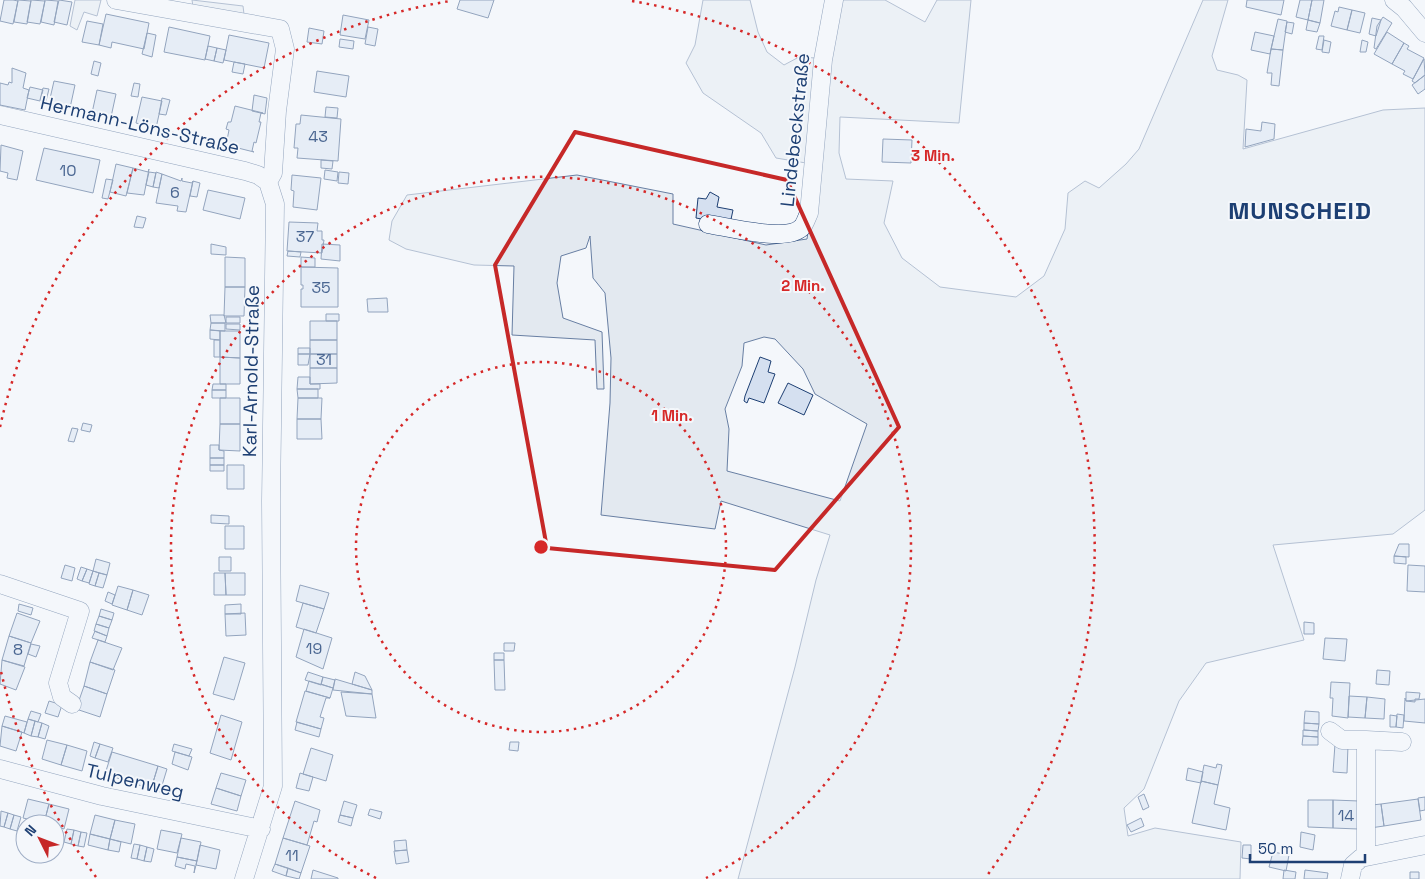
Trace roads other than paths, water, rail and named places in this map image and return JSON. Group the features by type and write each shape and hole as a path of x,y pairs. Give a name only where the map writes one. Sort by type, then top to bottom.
{"street":[{"path":"116,0 280,29 285,49 277,111 274,173 268,182"},
{"name":"Lindebeckstraße","path":"708,224 773,234 791,233 802,227 809,213 823,60 834,0"},
{"path":"1394,0 1404,8 1425,33"},
{"name":"Hermann-Löns-Straße","path":"0,115 245,171 258,175 268,182"},
{"name":"Karl-Arnold-Straße","path":"244,879 273,786 271,501 274,204 273,191 268,182"},
{"path":"0,584 80,612 58,683 62,697 72,704"},
{"path":"1330,731 1342,740 1402,742"},
{"path":"1366,740 1366,855"},
{"name":"Tulpenweg","path":"0,770 102,796 261,829"},
{"path":"1350,879 1354,863 1366,855 1425,845"}],"district":[{"name":"MUNSCHEID","path":"1300,210"}]}
